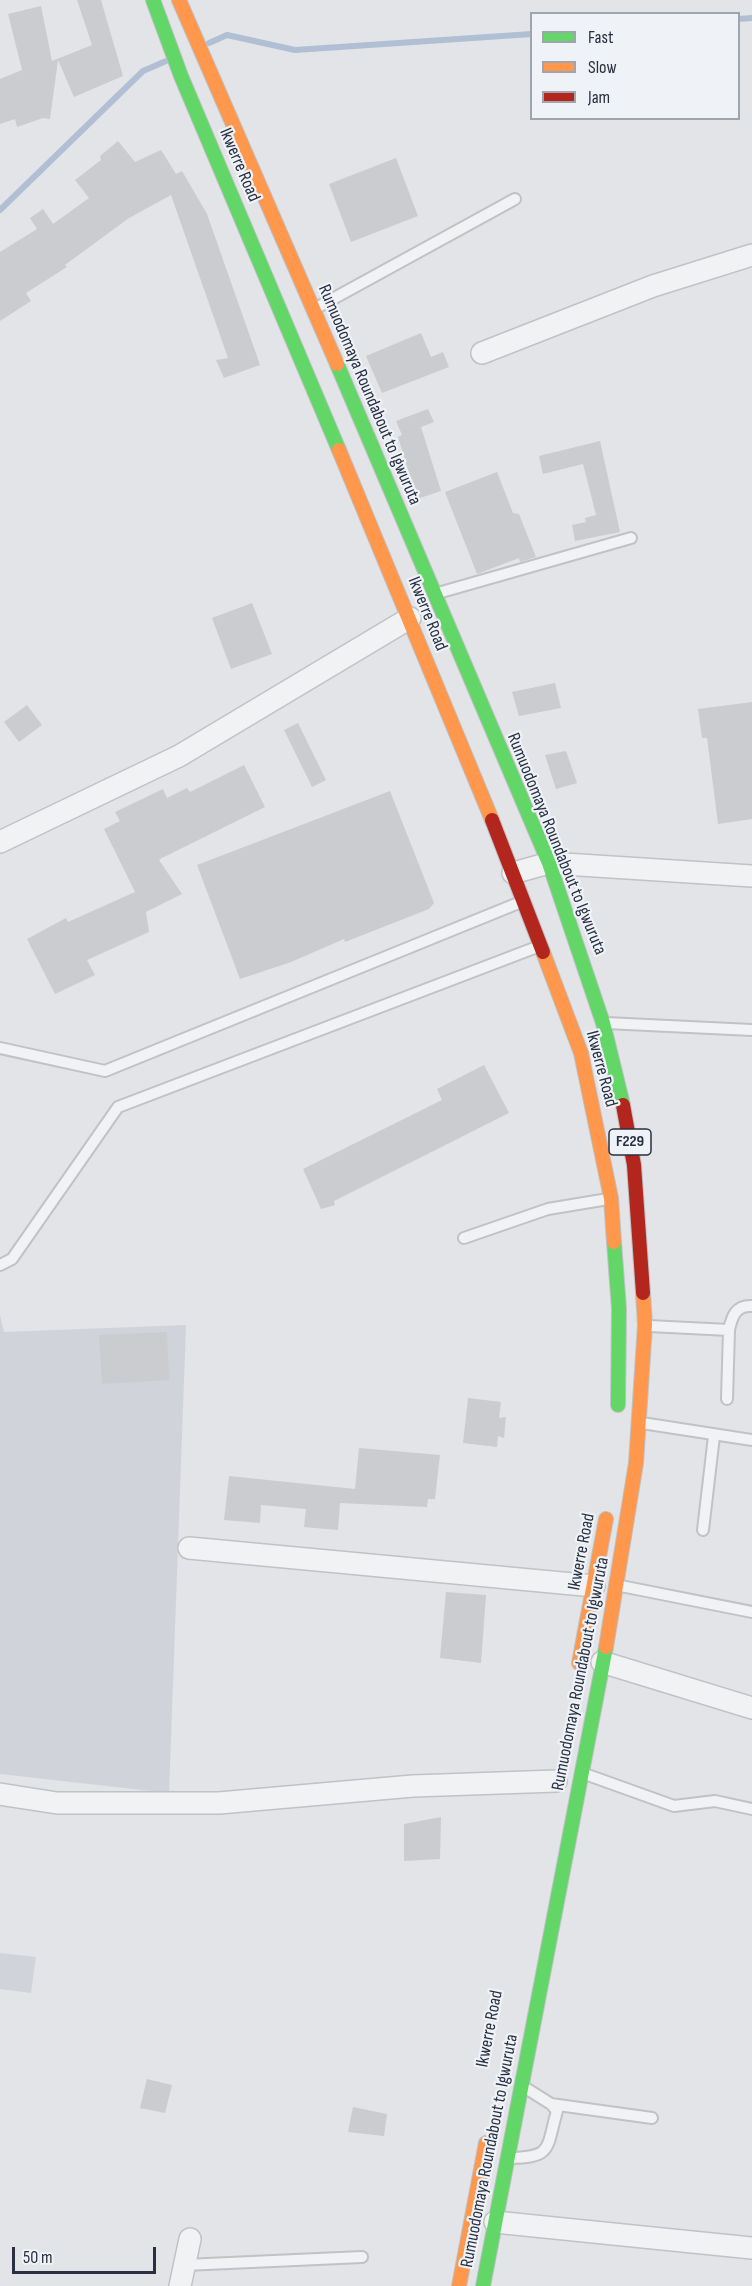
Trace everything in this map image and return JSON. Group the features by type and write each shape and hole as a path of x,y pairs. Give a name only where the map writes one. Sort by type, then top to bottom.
{"main road":[{"name":"Ikwerre Road","path":"153,0 171,50 410,618 524,900 581,1053 611,1198 619,1309 617,1418"},
{"name":"Rumuodomaya Roundabout to Igwuruta","path":"179,0 314,309 549,863 603,1023 623,1103 634,1165 645,1325 636,1463 618,1585 580,1772 483,2286"},
{"name":"Ikwerre Road","path":"576,1678 608,1509"},
{"path":"459,2286 488,2133"}],"street":[{"path":"482,353 653,286 752,255"},
{"path":"0,842 179,756 410,618"},
{"path":"513,873 549,863 752,876"},
{"path":"189,1548 594,1586"},
{"path":"602,1662 752,1708"},
{"path":"0,1794 57,1803 219,1803 413,1786 556,1781"},
{"path":"495,2222 752,2248"},
{"path":"180,2286 190,2239"}],"lane":[{"path":"314,309 515,199"},
{"path":"434,594 631,538"},
{"path":"0,1048 105,1071 524,900"},
{"path":"0,1266 12,1259 118,1107 540,945"},
{"path":"603,1023 752,1030"},
{"path":"464,1238 548,1209 611,1198"},
{"path":"727,1399 729,1330 732,1316 745,1306 752,1306"},
{"path":"645,1325 729,1330"},
{"path":"639,1423 752,1440"},
{"path":"703,1530 714,1436"},
{"path":"618,1585 752,1612"},
{"path":"580,1772 674,1806 715,1801 752,1809"},
{"path":"507,2158 536,2157 542,2154 546,2149 557,2111 551,2103 521,2085"},
{"path":"551,2103 652,2118"},
{"path":"185,2265 362,2257"}],"shaded area":[{"path":"0,1315 4,1332 186,1325 169,1793 0,1774"},
{"path":"0,1953 36,1957 31,1993 0,1989"}],"building":[{"path":"77,0 101,0 123,76 74,97 58,60 50,119 43,118 17,127 15,119 0,124 0,79 22,70 8,14 41,6 52,61 92,45"},
{"path":"118,141 135,162 161,150 176,174 182,171 207,214 260,365 224,378 216,360 228,358 171,195 129,218 65,265 67,267 26,293 31,301 0,321 0,252 37,229 30,218 43,209 53,224 89,198 75,180 101,160 100,156"},
{"path":"396,158 418,216 351,242 329,184"},
{"path":"421,333 431,357 443,352 449,367 382,393 366,356"},
{"path":"428,409 434,422 421,427 441,491 417,499 398,437 402,435 396,421"},
{"path":"600,441 620,532 575,541 572,525 586,522 585,518 596,515 583,464 543,474 539,456"},
{"path":"497,472 513,513 519,514 536,557 520,562 519,558 477,574 445,492"},
{"path":"252,603 272,654 231,669 212,618"},
{"path":"555,683 561,708 519,716 512,692"},
{"path":"752,702 752,819 718,824 707,738 702,738 698,709"},
{"path":"27,705 42,725 19,742 4,722"},
{"path":"298,723 326,780 312,787 284,730"},
{"path":"566,751 577,783 556,789 545,755"},
{"path":"244,765 265,807 159,860 182,894 146,912 149,932 87,960 95,975 55,994 27,939 66,918 68,922 135,892 104,829 120,821 115,812 163,789 167,798 187,788 190,792"},
{"path":"390,791 434,903 429,909 345,942 344,939 291,962 240,979 197,865"},
{"path":"484,1065 509,1113 334,1201 335,1205 321,1209 303,1169 442,1100 437,1089"},
{"path":"167,1332 169,1380 102,1384 99,1335"},
{"path":"468,1398 501,1402 499,1418 506,1417 504,1438 498,1436 497,1447 463,1443"},
{"path":"359,1448 440,1455 435,1499 428,1499 427,1507 340,1503 338,1530 304,1527 306,1509 261,1505 260,1523 224,1520 229,1476 355,1489"},
{"path":"446,1592 486,1595 481,1663 440,1658"},
{"path":"441,1817 440,1859 404,1861 404,1824"},
{"path":"147,2079 172,2085 165,2113 140,2108"},
{"path":"353,2107 387,2114 384,2136 348,2132"}],"waterway":[{"path":"740,19 752,18"},
{"path":"209,43 227,35 295,50 530,34"},
{"path":"0,210 143,71 166,61"}],"traffic: fast":[{"path":"153,0 181,76 339,450"},
{"path":"337,364 549,863 603,1023 623,1105"},
{"path":"614,1242 619,1309 618,1405"},
{"path":"483,2286 606,1647"}],"traffic: slow":[{"path":"179,0 337,364"},
{"path":"339,450 492,820"},
{"path":"543,952 581,1053 611,1198 614,1242"},
{"path":"606,1647 636,1463 645,1325 643,1293"},
{"path":"579,1663 606,1519"},
{"path":"459,2286 486,2143"}],"traffic: jam":[{"path":"492,820 543,952"},
{"path":"623,1105 634,1165 643,1293"}]}
